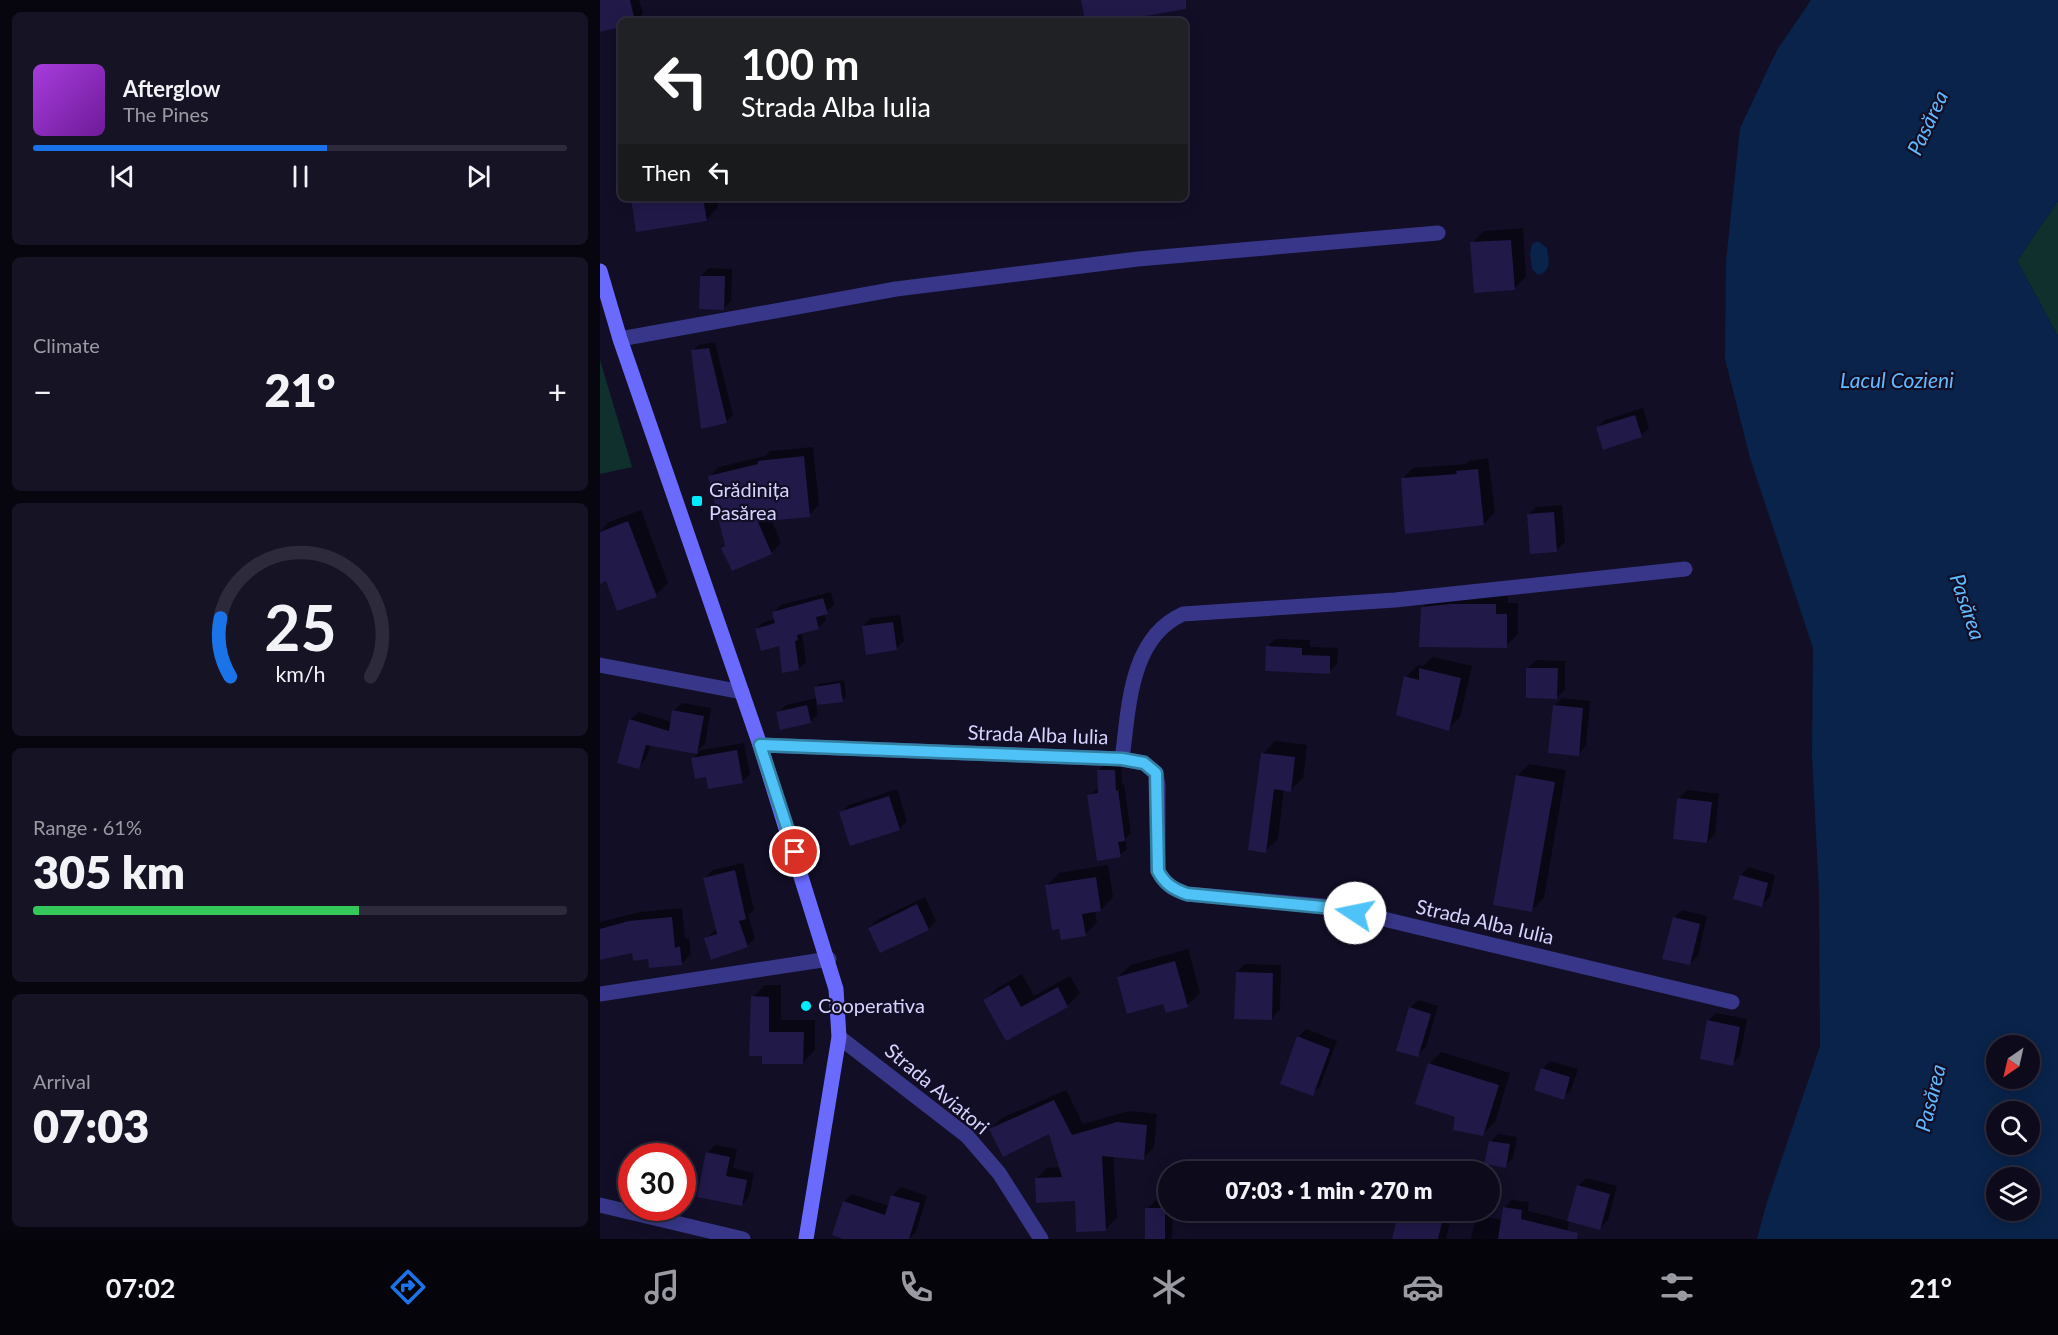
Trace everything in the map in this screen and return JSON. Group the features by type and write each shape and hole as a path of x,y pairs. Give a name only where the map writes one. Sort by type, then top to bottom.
{"main road":[{"path":"600,271 620,339 760,745 829,959 836,989 839,1037 806,1239"}],"street":[{"path":"620,339 896,289 1138,259 1438,233"},
{"path":"1122,759 1133,682 1143,654 1156,632 1169,620 1183,614 1395,600 1684,569"},
{"path":"600,665 742,692"},
{"name":"Strada Alba Iulia","path":"760,745 1122,759 1144,763 1156,773 1158,871 1163,882 1174,889 1187,894 1333,908 1732,1002"},
{"path":"600,994 829,959"},
{"name":"Strada Aviatori","path":"839,1037 967,1137 999,1173 1041,1239"},
{"path":"600,1205 743,1239"}],"green space":[{"path":"2058,201 2058,336 2017,261"},
{"path":"600,360 632,467 600,474"}],"water":[{"name":"Lacul Cozieni","path":"1811,0 2058,0 2058,201 2017,261 2058,336 2058,1239 1757,1239 1767,1202 1820,1046 1819,893 1812,756 1813,648 1750,458 1725,359 1726,261 1740,128 1777,50"},
{"path":"1538,241 1547,248 1549,260 1546,270 1538,275 1532,269 1530,253 1532,244"}],"building":[{"path":"600,0 630,0 634,18 618,18 618,28 600,32"},
{"path":"1081,0 1186,0 1186,9 1134,18 1084,18"},
{"path":"631,201 704,201 707,221 636,232"},
{"path":"1511,240 1515,290 1474,293 1470,242"},
{"path":"700,276 725,276 724,310 699,309"},
{"path":"709,348 727,423 701,429 691,350"},
{"path":"1635,415 1642,437 1603,450 1596,427"},
{"path":"804,456 810,517 758,522 772,554 732,571 721,548 725,546 708,476 758,464 758,461"},
{"path":"1478,469 1484,525 1405,534 1401,478 1457,474 1456,471"},
{"path":"1554,512 1557,552 1530,554 1527,514"},
{"path":"628,521 657,597 617,611 606,581 600,584 600,532"},
{"path":"823,598 828,614 816,617 819,629 797,635 798,640 795,641 799,670 782,673 779,646 761,651 755,629 775,623 772,612"},
{"path":"1450,604 1496,604 1496,614 1507,614 1507,648 1419,647 1421,607"},
{"path":"893,622 897,650 866,655 862,626"},
{"path":"1266,646 1302,648 1302,655 1330,656 1330,674 1265,671"},
{"path":"1419,668 1461,678 1449,731 1396,715 1404,676 1419,680"},
{"path":"1526,668 1558,668 1557,699 1526,698"},
{"path":"840,683 843,702 817,705 814,687"},
{"path":"807,705 811,723 780,730 776,712"},
{"path":"1553,705 1583,708 1579,756 1548,753"},
{"path":"672,710 704,716 697,754 646,745 639,769 617,763 629,719 669,731"},
{"path":"737,750 743,783 708,789 706,777 695,779 691,758"},
{"path":"1261,753 1295,757 1291,792 1274,789 1266,853 1248,850"},
{"path":"1097,770 1115,770 1116,791 1118,790 1125,841 1118,842 1121,857 1097,861 1087,795 1098,793"},
{"path":"1516,775 1555,782 1532,912 1493,905"},
{"path":"889,796 900,830 850,846 839,812"},
{"path":"1677,798 1712,802 1707,843 1673,839"},
{"path":"735,870 746,919 739,921 748,947 711,960 704,938 717,934 703,878"},
{"path":"1740,875 1768,883 1762,907 1733,899"},
{"path":"1096,877 1101,911 1082,914 1086,936 1061,940 1059,929 1052,930 1045,885"},
{"path":"917,904 929,930 880,953 868,928"},
{"path":"672,917 675,948 680,946 682,965 649,968 648,959 633,961 632,953 600,960 600,929 629,921"},
{"path":"1673,917 1700,924 1690,965 1662,959"},
{"path":"1175,961 1188,1007 1166,1013 1163,1004 1127,1014 1117,977"},
{"path":"1236,972 1273,973 1272,1020 1234,1019"},
{"path":"1009,985 1021,1007 1058,987 1068,1007 1006,1041 983,1000"},
{"path":"751,996 769,997 769,1032 804,1032 803,1064 762,1064 762,1056 749,1056"},
{"path":"1409,1007 1431,1014 1418,1057 1396,1051"},
{"path":"1707,1020 1740,1027 1733,1066 1700,1059"},
{"path":"1297,1036 1330,1049 1313,1096 1280,1084"},
{"path":"1428,1063 1499,1085 1483,1136 1453,1130 1455,1117 1415,1104"},
{"path":"1541,1068 1570,1077 1564,1100 1534,1090"},
{"path":"1054,1100 1072,1135 1117,1122 1147,1125 1144,1160 1102,1156 1106,1231 1076,1232 1075,1201 1036,1203 1035,1178 1062,1177 1049,1134 1003,1157 989,1129"},
{"path":"1489,1141 1510,1144 1506,1168 1500,1167 1500,1161 1485,1161"},
{"path":"706,1152 730,1157 726,1176 747,1180 742,1206 697,1197"},
{"path":"1577,1185 1610,1194 1600,1230 1567,1221"},
{"path":"891,1195 920,1203 909,1239 843,1239 832,1235 843,1201 885,1215"},
{"path":"1503,1207 1522,1210 1521,1219 1578,1233 1577,1239 1498,1239"},
{"path":"1145,1208 1158,1208 1158,1221 1165,1221 1165,1239 1145,1239"},
{"path":"1396,1221 1442,1221 1438,1239 1392,1239"}],"place":[{"name":"Grădinița Pasărea","path":"697,501"},
{"name":"Cooperativa","path":"806,1006"}],"route":[{"path":"795,852 760,745 1122,759 1144,763 1156,773 1158,871 1163,882 1187,894 1333,908 1355,913"}],"water label":[{"name":"Pasărea","path":"1928,123"},
{"name":"Pasărea","path":"1967,607"},
{"name":"Pasărea","path":"1931,1098"}]}
